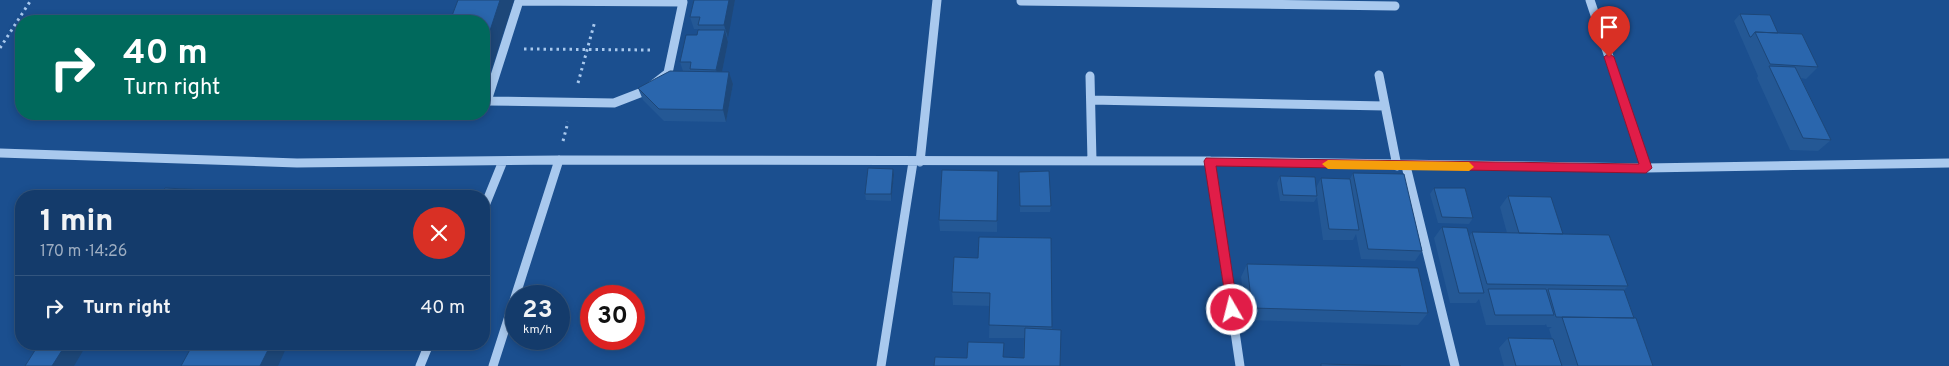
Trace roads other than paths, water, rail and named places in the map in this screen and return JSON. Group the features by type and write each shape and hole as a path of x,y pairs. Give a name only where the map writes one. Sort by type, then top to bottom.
{"street":[{"path":"881,366 916,162 938,0"},
{"path":"1590,0 1646,168"},
{"path":"490,91 519,1 683,2 668,73 645,92 614,103 490,101"},
{"path":"1021,1 1383,3 1395,6"},
{"path":"1379,75 1385,106 1455,366"},
{"path":"1090,76 1092,161"},
{"path":"1091,100 1385,106"},
{"path":"0,153 297,163 559,160 1210,161 1401,166 1646,168 1949,163"},
{"path":"493,366 559,160"},
{"path":"490,193 503,161"},
{"path":"1210,161 1240,366"},
{"path":"420,366 427,350"}]}
